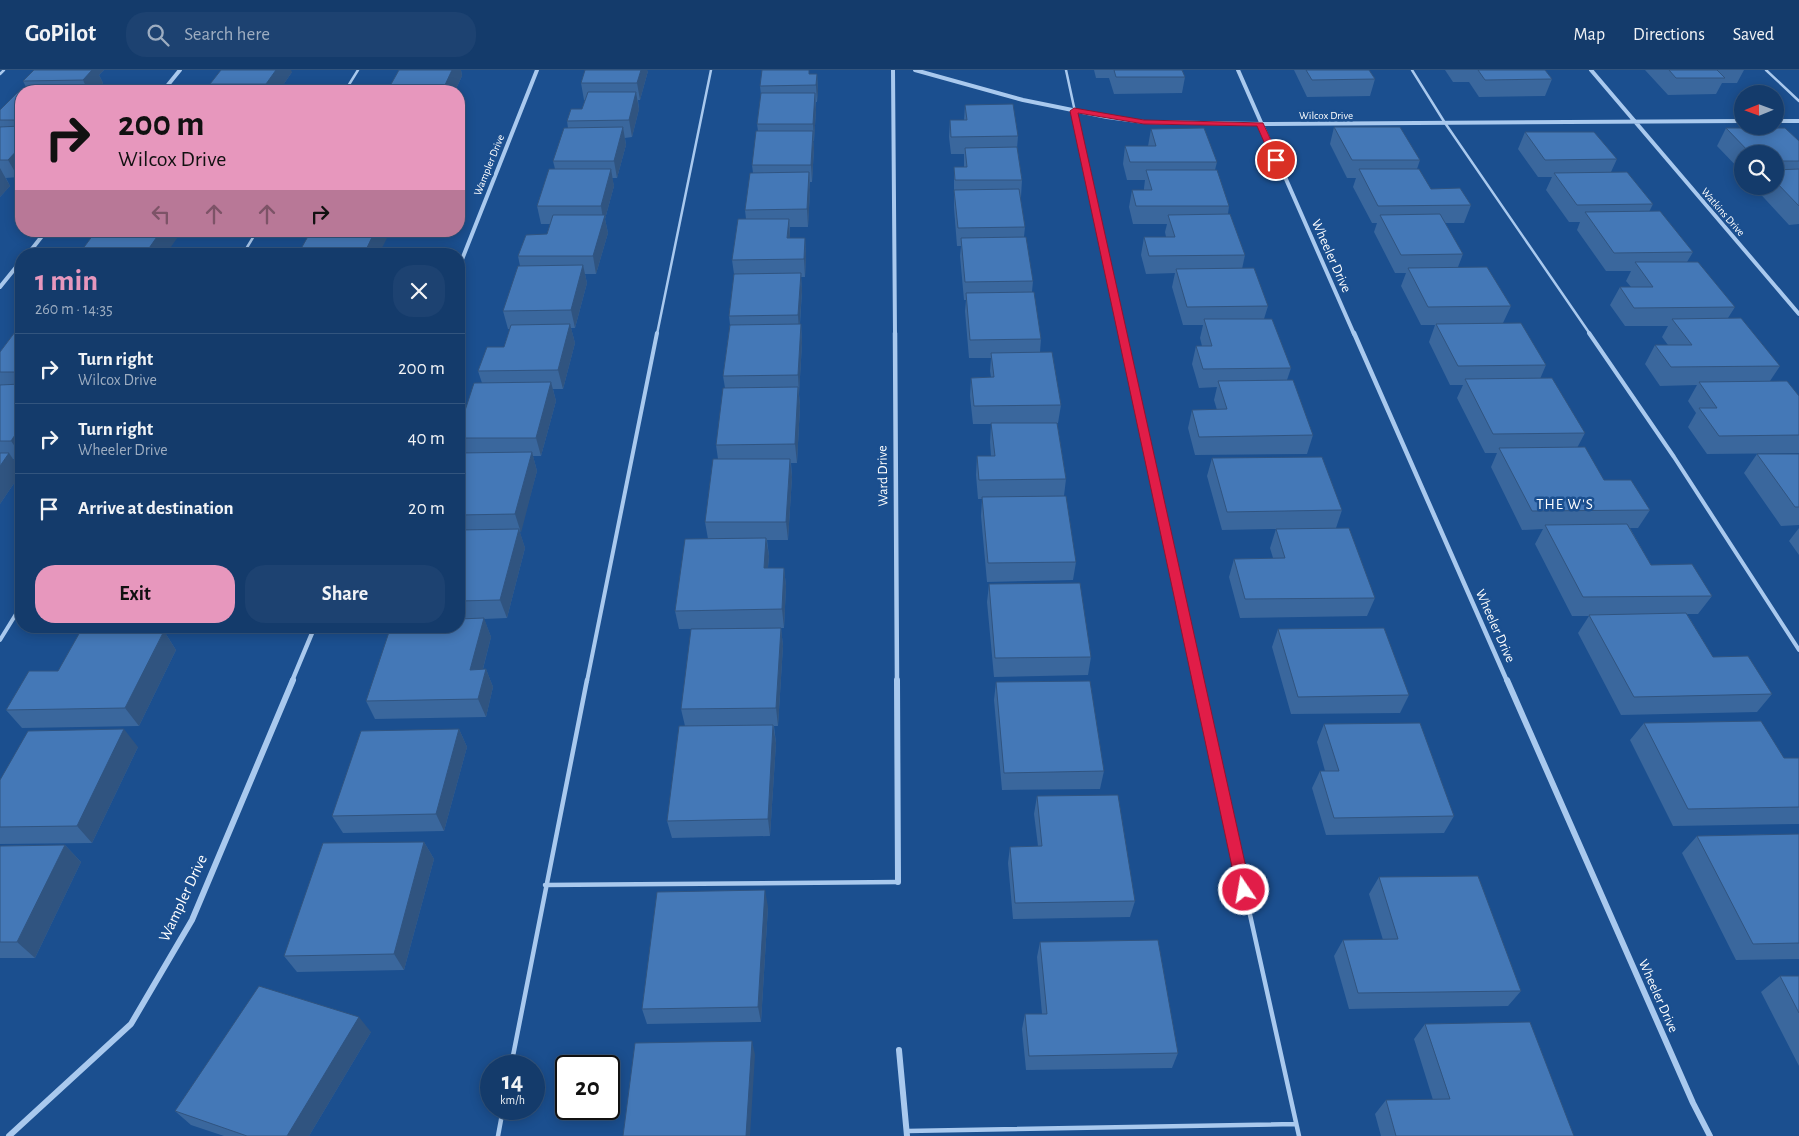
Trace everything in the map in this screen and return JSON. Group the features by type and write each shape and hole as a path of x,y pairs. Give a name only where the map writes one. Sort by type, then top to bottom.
{"street":[{"path":"168,85 180,70"},
{"name":"Wampler Drive","path":"465,252 537,70"},
{"name":"Ward Drive","path":"893,70 898,882"},
{"name":"Wilcox Drive","path":"915,70 1023,100 1074,111 1144,122 1260,124 1734,121"},
{"name":"Wheeler Drive","path":"1238,70 1260,124 1693,1103 1710,1136"},
{"name":"Watkins Drive","path":"1591,70 1799,314"},
{"path":"1784,121 1799,121"},
{"path":"33,248 41,237"},
{"path":"0,287 15,268"},
{"name":"Wampler Drive","path":"9,1136 131,1024 192,920 312,633"},
{"path":"900,1050 907,1134"}],"lane":[{"path":"0,74 4,70"},
{"path":"349,85 358,70"},
{"path":"513,1055 545,885 711,70"},
{"path":"1066,70 1299,1136"},
{"path":"1412,70 1445,123 1674,457 1799,650"},
{"path":"1766,70 1799,101"},
{"path":"247,248 253,237"},
{"path":"0,640 15,616"},
{"path":"545,885 898,882"},
{"path":"498,1136 501,1120"},
{"path":"907,1134 1295,1124"}],"building":[{"path":"34,70 92,70 83,80 23,81"},
{"path":"221,70 276,70 266,84 210,84"},
{"path":"399,70 452,70 445,85 391,85"},
{"path":"585,70 641,70 637,83 581,83"},
{"path":"762,70 809,70 809,74 817,74 816,85 760,86"},
{"path":"1114,70 1182,70 1185,77 1116,77"},
{"path":"1306,70 1369,70 1375,79 1312,80"},
{"path":"1478,70 1545,70 1552,79 1485,80"},
{"path":"1669,70 1717,70 1725,78 1676,78"},
{"path":"588,92 636,92 629,120 567,121 571,109 582,109"},
{"path":"761,93 815,93 813,124 757,124"},
{"path":"15,95 15,120 0,120 0,110"},
{"path":"1013,104 1018,136 951,137 950,120 967,120 965,105"},
{"path":"15,126 15,152 8,160 0,160 0,127"},
{"path":"623,127 614,161 553,161 564,128"},
{"path":"1334,127 1400,127 1420,160 1352,160"},
{"path":"1204,128 1217,162 1130,162 1125,146 1156,146 1151,129"},
{"path":"1726,128 1734,128 1734,135 1784,135 1785,128 1799,141 1799,161 1784,161 1784,145 1742,145"},
{"path":"756,131 813,131 811,165 752,165"},
{"path":"1525,132 1594,132 1617,159 1545,160"},
{"path":"1017,147 1022,180 955,180 954,167 967,167 965,148"},
{"path":"549,169 611,169 601,206 537,206"},
{"path":"1359,169 1419,169 1431,189 1460,188 1471,205 1378,206"},
{"path":"1799,169 1799,206 1784,190 1784,170"},
{"path":"1146,170 1217,170 1229,206 1136,206 1132,190 1152,190"},
{"path":"809,172 807,209 745,210 750,173"},
{"path":"1627,172 1653,204 1577,205 1554,173"},
{"path":"1019,189 1025,227 958,228 954,190"},
{"path":"1660,211 1693,252 1614,253 1585,212"},
{"path":"1230,214 1245,255 1149,256 1144,237 1175,237 1168,215"},
{"path":"1440,214 1463,254 1401,255 1380,215"},
{"path":"553,215 605,215 593,256 518,256 526,235 547,234"},
{"path":"738,219 789,219 787,238 805,238 804,259 732,260"},
{"path":"92,237 157,237 149,248 83,248"},
{"path":"308,237 372,237 367,248 301,248"},
{"path":"1026,237 1033,281 965,282 961,238"},
{"path":"1635,262 1698,262 1735,307 1634,308 1620,287 1653,287"},
{"path":"583,265 571,310 503,311 518,266"},
{"path":"1487,267 1511,306 1428,307 1408,268"},
{"path":"1254,268 1268,306 1187,307 1176,269"},
{"path":"801,273 798,315 729,316 734,274"},
{"path":"1034,292 1041,339 970,340 966,293"},
{"path":"1741,318 1780,366 1671,367 1655,345 1692,345 1672,319"},
{"path":"1204,319 1272,319 1291,368 1203,369 1196,346 1212,346"},
{"path":"1521,323 1546,365 1458,366 1436,324"},
{"path":"570,324 558,370 478,371 487,347 504,347 511,325"},
{"path":"801,324 798,375 723,376 730,325"},
{"path":"15,332 15,372 0,372 0,352"},
{"path":"1052,352 1061,405 974,406 971,378 994,377 991,353"},
{"path":"1552,378 1585,433 1493,434 1465,379"},
{"path":"1293,380 1313,435 1199,437 1192,410 1227,409 1218,381"},
{"path":"1787,381 1799,396 1799,435 1719,436 1699,408 1717,408 1699,382"},
{"path":"551,382 536,438 465,438 465,411 474,383"},
{"path":"15,384 15,435 11,441 0,441 0,385"},
{"path":"798,387 795,444 716,445 723,388"},
{"path":"991,423 1057,423 1066,479 979,480 977,456 995,456"},
{"path":"1585,447 1604,480 1631,480 1650,510 1532,511 1499,448"},
{"path":"532,452 515,514 465,515 465,453"},
{"path":"0,453 9,453 0,466"},
{"path":"1757,454 1799,454 1799,507 1795,507"},
{"path":"1322,457 1342,510 1227,512 1212,458"},
{"path":"713,459 790,459 786,522 705,522"},
{"path":"1066,496 1076,562 988,563 982,497"},
{"path":"1627,524 1651,565 1692,564 1712,596 1583,597 1545,525"},
{"path":"1349,528 1375,598 1245,599 1234,559 1285,558 1276,529"},
{"path":"519,529 500,600 465,601 465,530"},
{"path":"766,538 764,568 784,568 782,609 675,611 685,539"},
{"path":"1080,583 1091,657 995,658 989,584"},
{"path":"1686,613 1713,657 1748,656 1772,694 1634,697 1589,615"},
{"path":"484,618 470,670 486,669 478,699 366,701 389,633 465,633 465,619"},
{"path":"781,628 776,708 681,709 691,629"},
{"path":"1384,628 1409,695 1298,697 1278,629"},
{"path":"79,633 163,633 125,708 6,710 29,671 58,671"},
{"path":"1090,681 1104,771 1004,773 996,682"},
{"path":"1761,721 1784,758 1799,758 1799,807 1688,809 1644,723"},
{"path":"1420,723 1454,816 1334,818 1320,771 1339,771 1324,724"},
{"path":"773,725 768,819 667,821 679,726"},
{"path":"124,729 77,826 0,827 0,780 28,731"},
{"path":"459,729 436,814 332,816 361,731"},
{"path":"1118,795 1135,901 1015,903 1010,847 1042,846 1037,796"},
{"path":"1799,834 1799,943 1753,944 1697,836"},
{"path":"424,842 394,954 284,956 323,843"},
{"path":"65,845 17,942 0,942 0,846"},
{"path":"1478,876 1521,991 1358,993 1343,940 1398,939 1379,877"},
{"path":"765,890 758,1007 642,1009 657,892"},
{"path":"1158,940 1178,1053 1029,1056 1025,1014 1047,1014 1040,942"},
{"path":"1780,976 1799,976 1799,1013"},
{"path":"259,986 359,1017 287,1136 247,1136 175,1111"},
{"path":"1530,1022 1574,1136 1396,1136 1386,1100 1450,1099 1425,1024"},
{"path":"752,1041 746,1136 623,1136 635,1043"}],"district":[{"name":"THE W'S","path":"1565,504"}],"route":[{"path":"1244,890 1074,111 1144,122 1260,124 1276,160"}]}
